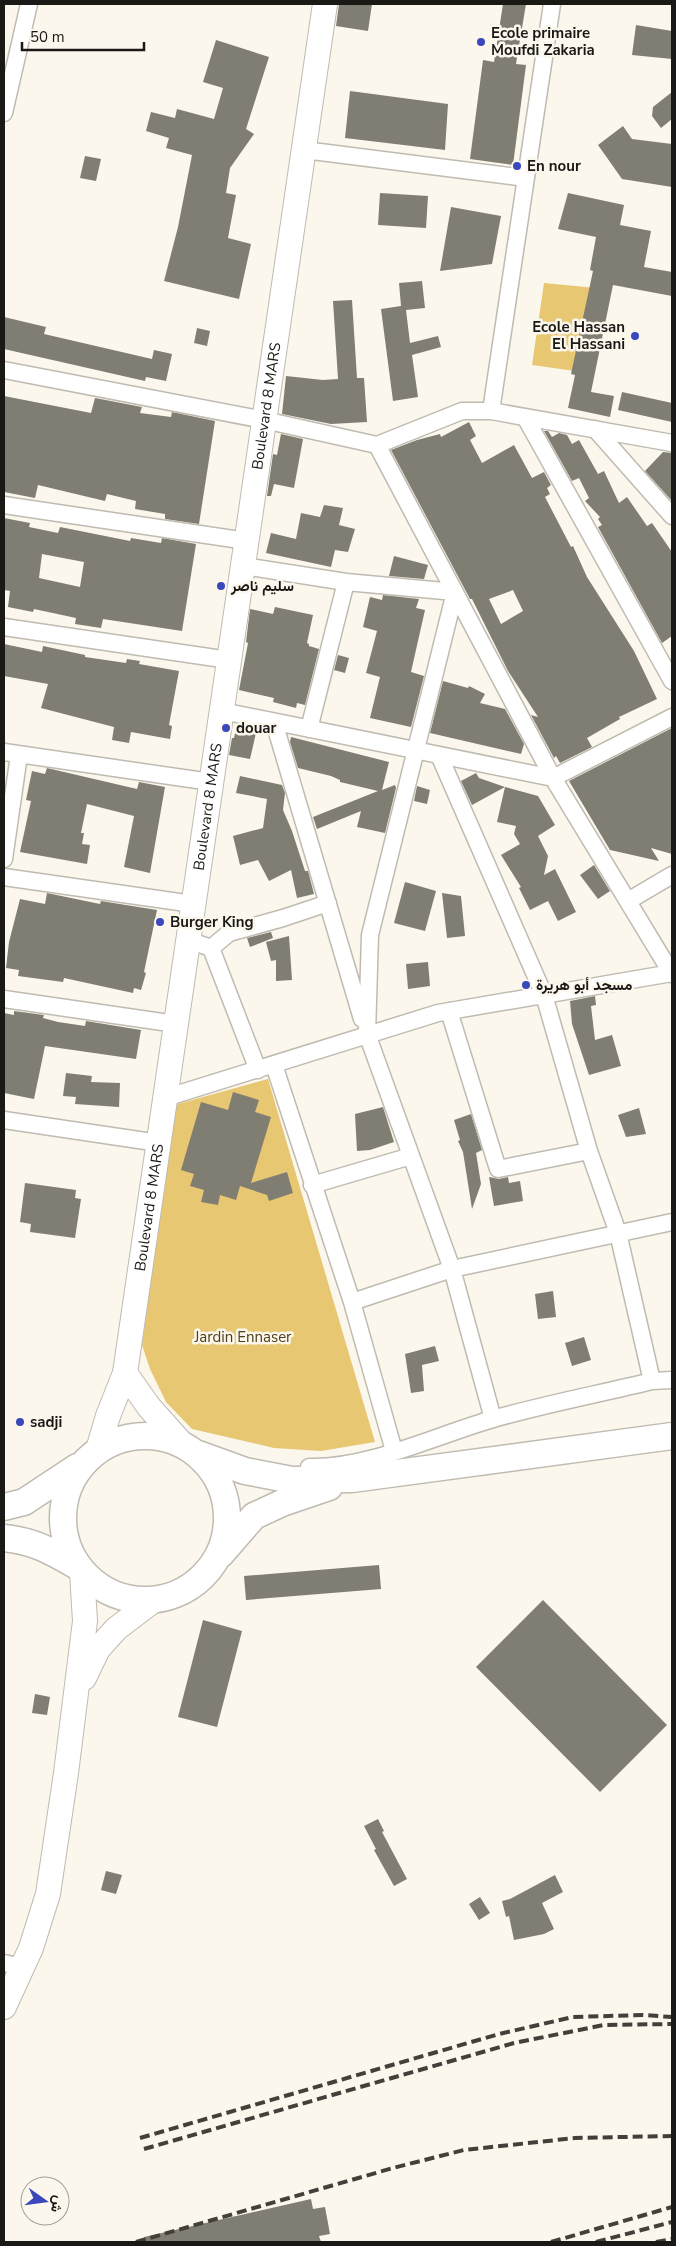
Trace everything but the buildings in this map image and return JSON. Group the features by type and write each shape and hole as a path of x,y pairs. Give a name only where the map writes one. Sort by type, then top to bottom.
{"main road":[{"name":"Boulevard 8 MARS","path":"90,1457 125,1374 325,4"},
{"path":"125,1374 149,1407 212,1470 222,1491 227,1514 225,1538 216,1560"},
{"path":"4,1507 24,1502 118,1440 140,1435 162,1437 245,1472 292,1480 352,1479 672,1436"},
{"path":"4,2007 13,1965 31,1948 48,1894 85,1621 80,1569 65,1542 62,1514 68,1488 90,1457"},
{"path":"4,1538 27,1540 46,1547 80,1569 102,1590 128,1600 154,1600 179,1594 200,1580 254,1516 352,1479"},
{"path":"76,1695 98,1649 116,1629 154,1600"}],"street":[{"path":"4,113 7,87 29,4"},
{"path":"491,411 552,4"},
{"path":"304,150 526,178"},
{"path":"4,370 264,420 378,445 462,411 491,411 672,442"},
{"path":"525,417 672,681"},
{"path":"595,429 672,516"},
{"path":"165,1098 266,1068 367,1034 449,1011 672,973 553,778 378,445"},
{"path":"4,505 247,541"},
{"path":"243,566 346,582 455,592"},
{"path":"309,729 346,582"},
{"path":"367,1034 370,935 414,750 455,592"},
{"path":"4,627 229,660"},
{"path":"222,711 553,778 672,717"},
{"path":"274,722 367,1034 452,1269 493,1419"},
{"path":"4,859 11,754 212,782"},
{"path":"439,755 544,995 589,1151 618,1233 652,1381"},
{"path":"628,902 672,875"},
{"path":"4,877 193,904"},
{"path":"211,948 229,933 328,903"},
{"path":"188,940 211,948 266,1068 312,1185 352,1302 394,1451"},
{"path":"4,999 176,1024"},
{"path":"449,1011 498,1169 589,1151"},
{"path":"4,1120 159,1143"},
{"path":"312,1185 411,1156"},
{"path":"352,1302 452,1269 672,1222"},
{"path":"189,1448 225,1454 269,1466 322,1468 394,1451 493,1419 652,1381 672,1380"}],"green space":[{"path":"544,283 596,288 582,372 532,365"},
{"name":"Jardin Ennaser","path":"268,1079 375,1442 321,1451 274,1448 192,1429 166,1402 150,1369 142,1345 174,1105"}],"railway":[{"path":"140,2138 499,2034 573,2017 643,2015 672,2017"},
{"path":"144,2149 514,2043 604,2025 672,2024"},
{"path":"136,2242 393,2168 464,2150 575,2138 672,2136"},
{"path":"551,2242 672,2207"},
{"path":"596,2242 672,2222"},
{"path":"656,2242 672,2239"}],"place":[{"name":"Ecole primaire Moufdi Zakaria","path":"481,42"},
{"name":"En nour","path":"517,166"},
{"name":"Ecole Hassan El Hassani","path":"635,336"},
{"name":"سليم ناصر","path":"221,586"},
{"name":"douar","path":"226,728"},
{"name":"Burger King","path":"160,922"},
{"name":"مسجد أبو هريرة","path":"526,985"},
{"name":"sadji","path":"20,1422"}]}
